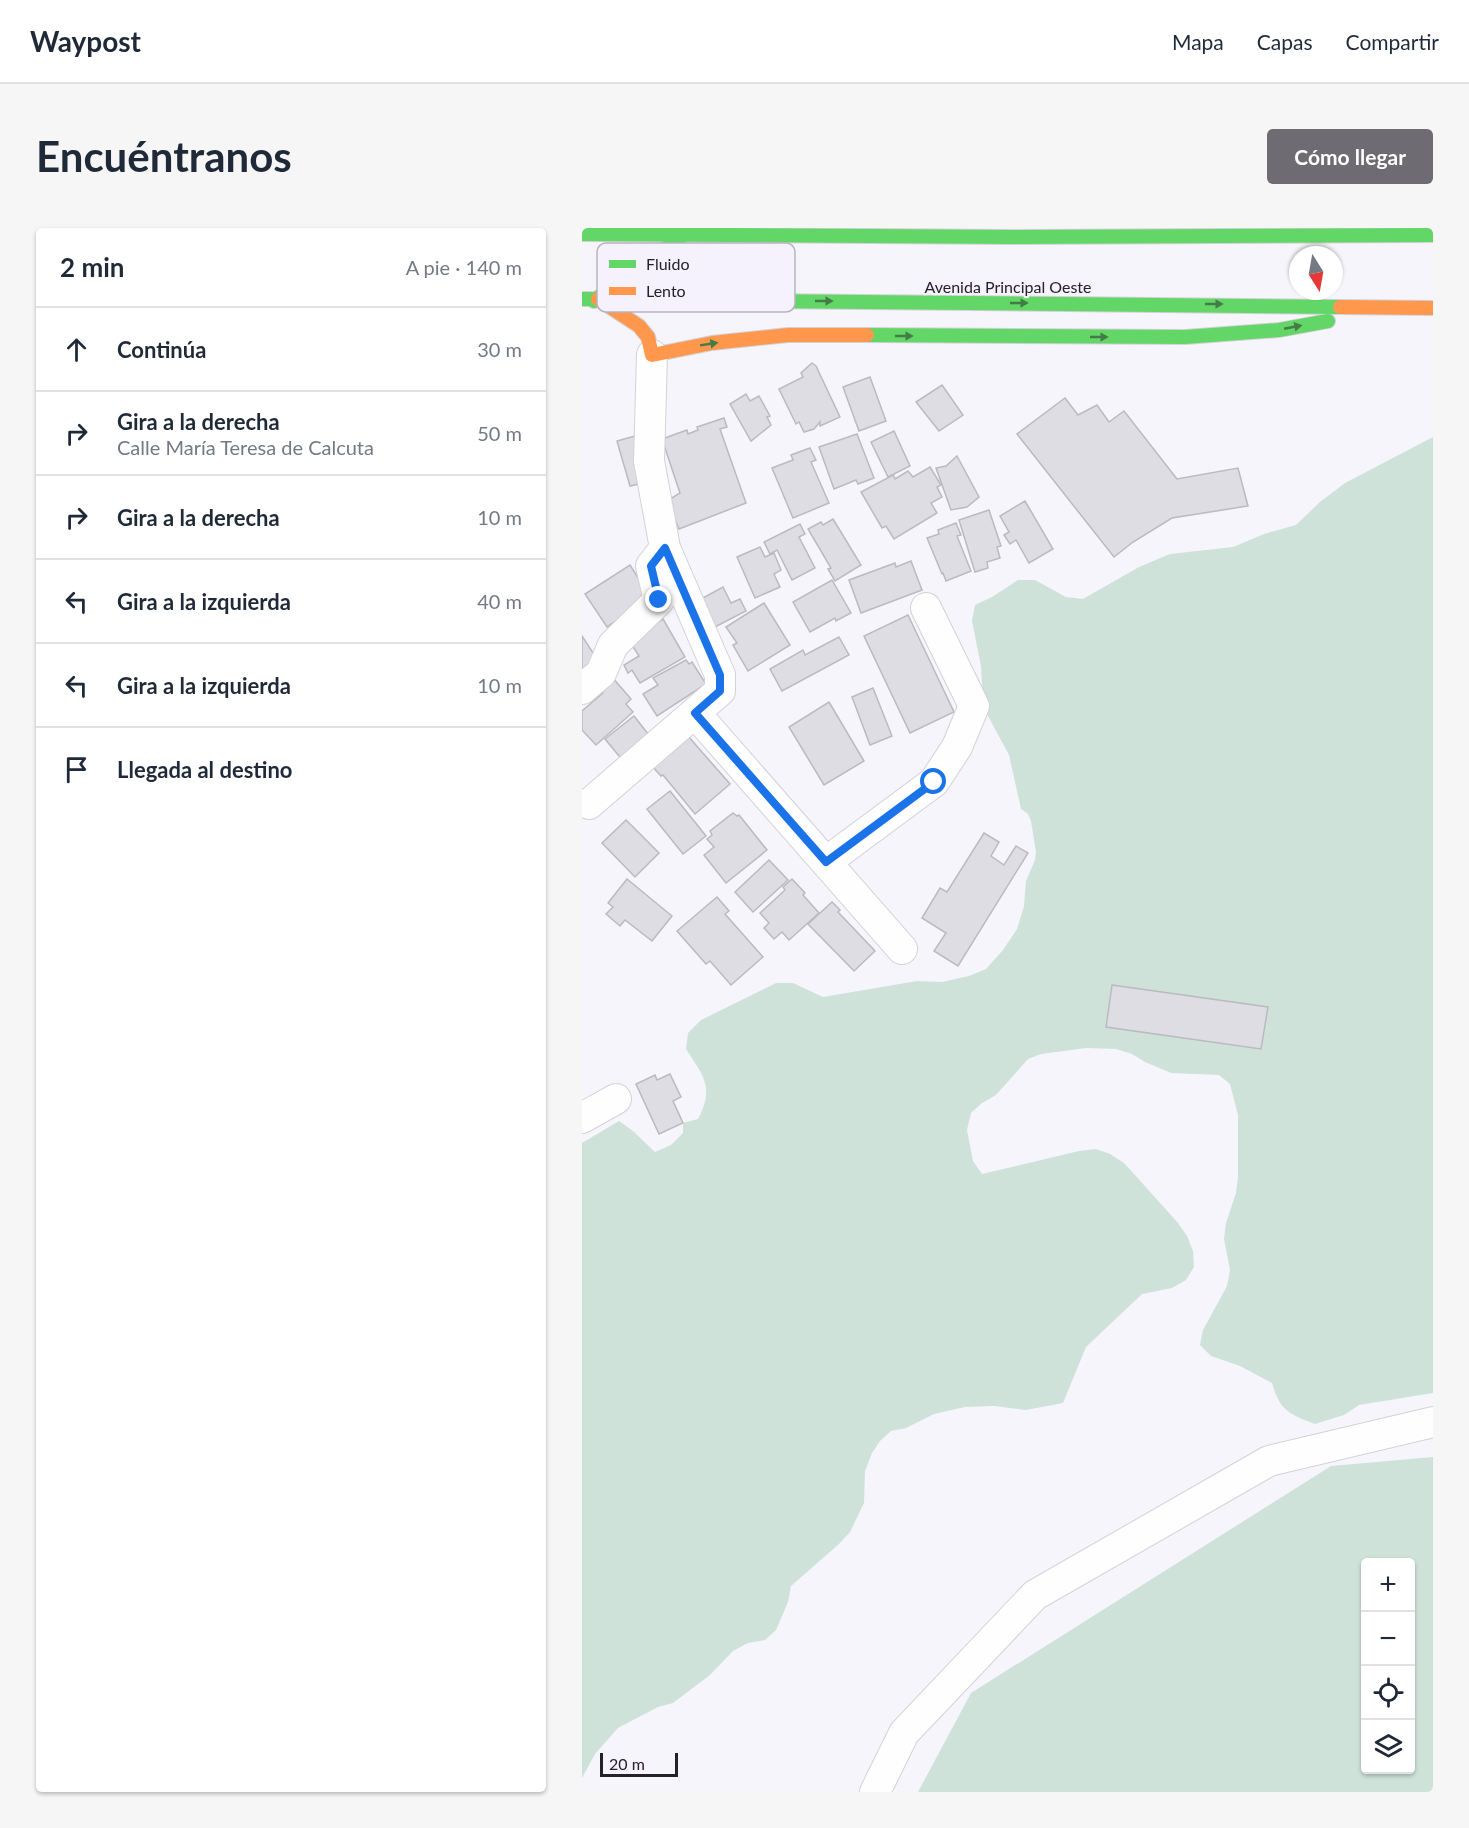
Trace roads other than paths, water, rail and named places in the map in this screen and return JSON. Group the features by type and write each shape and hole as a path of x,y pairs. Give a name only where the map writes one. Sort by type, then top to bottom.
{"main road":[{"path":"969,228 1014,237"},
{"path":"672,243 688,231"},
{"path":"582,234 688,231 1014,237 1433,235"},
{"path":"582,308 597,300"},
{"name":"Avenida Principal Oeste","path":"795,301 1433,308"},
{"path":"618,312 639,326 648,337 652,355 712,343 788,335 1185,337 1280,330 1394,308"}],"street":[{"path":"589,804 720,691 720,675 665,548 649,461 652,355"},
{"path":"582,689 601,673 613,645 659,600 651,566 665,548"},
{"path":"826,862 934,782 957,747 974,706 926,608"},
{"path":"695,713 902,949"},
{"path":"582,1118 616,1100"},
{"path":"875,1792 904,1733 1035,1595 1269,1461 1433,1422"}]}
